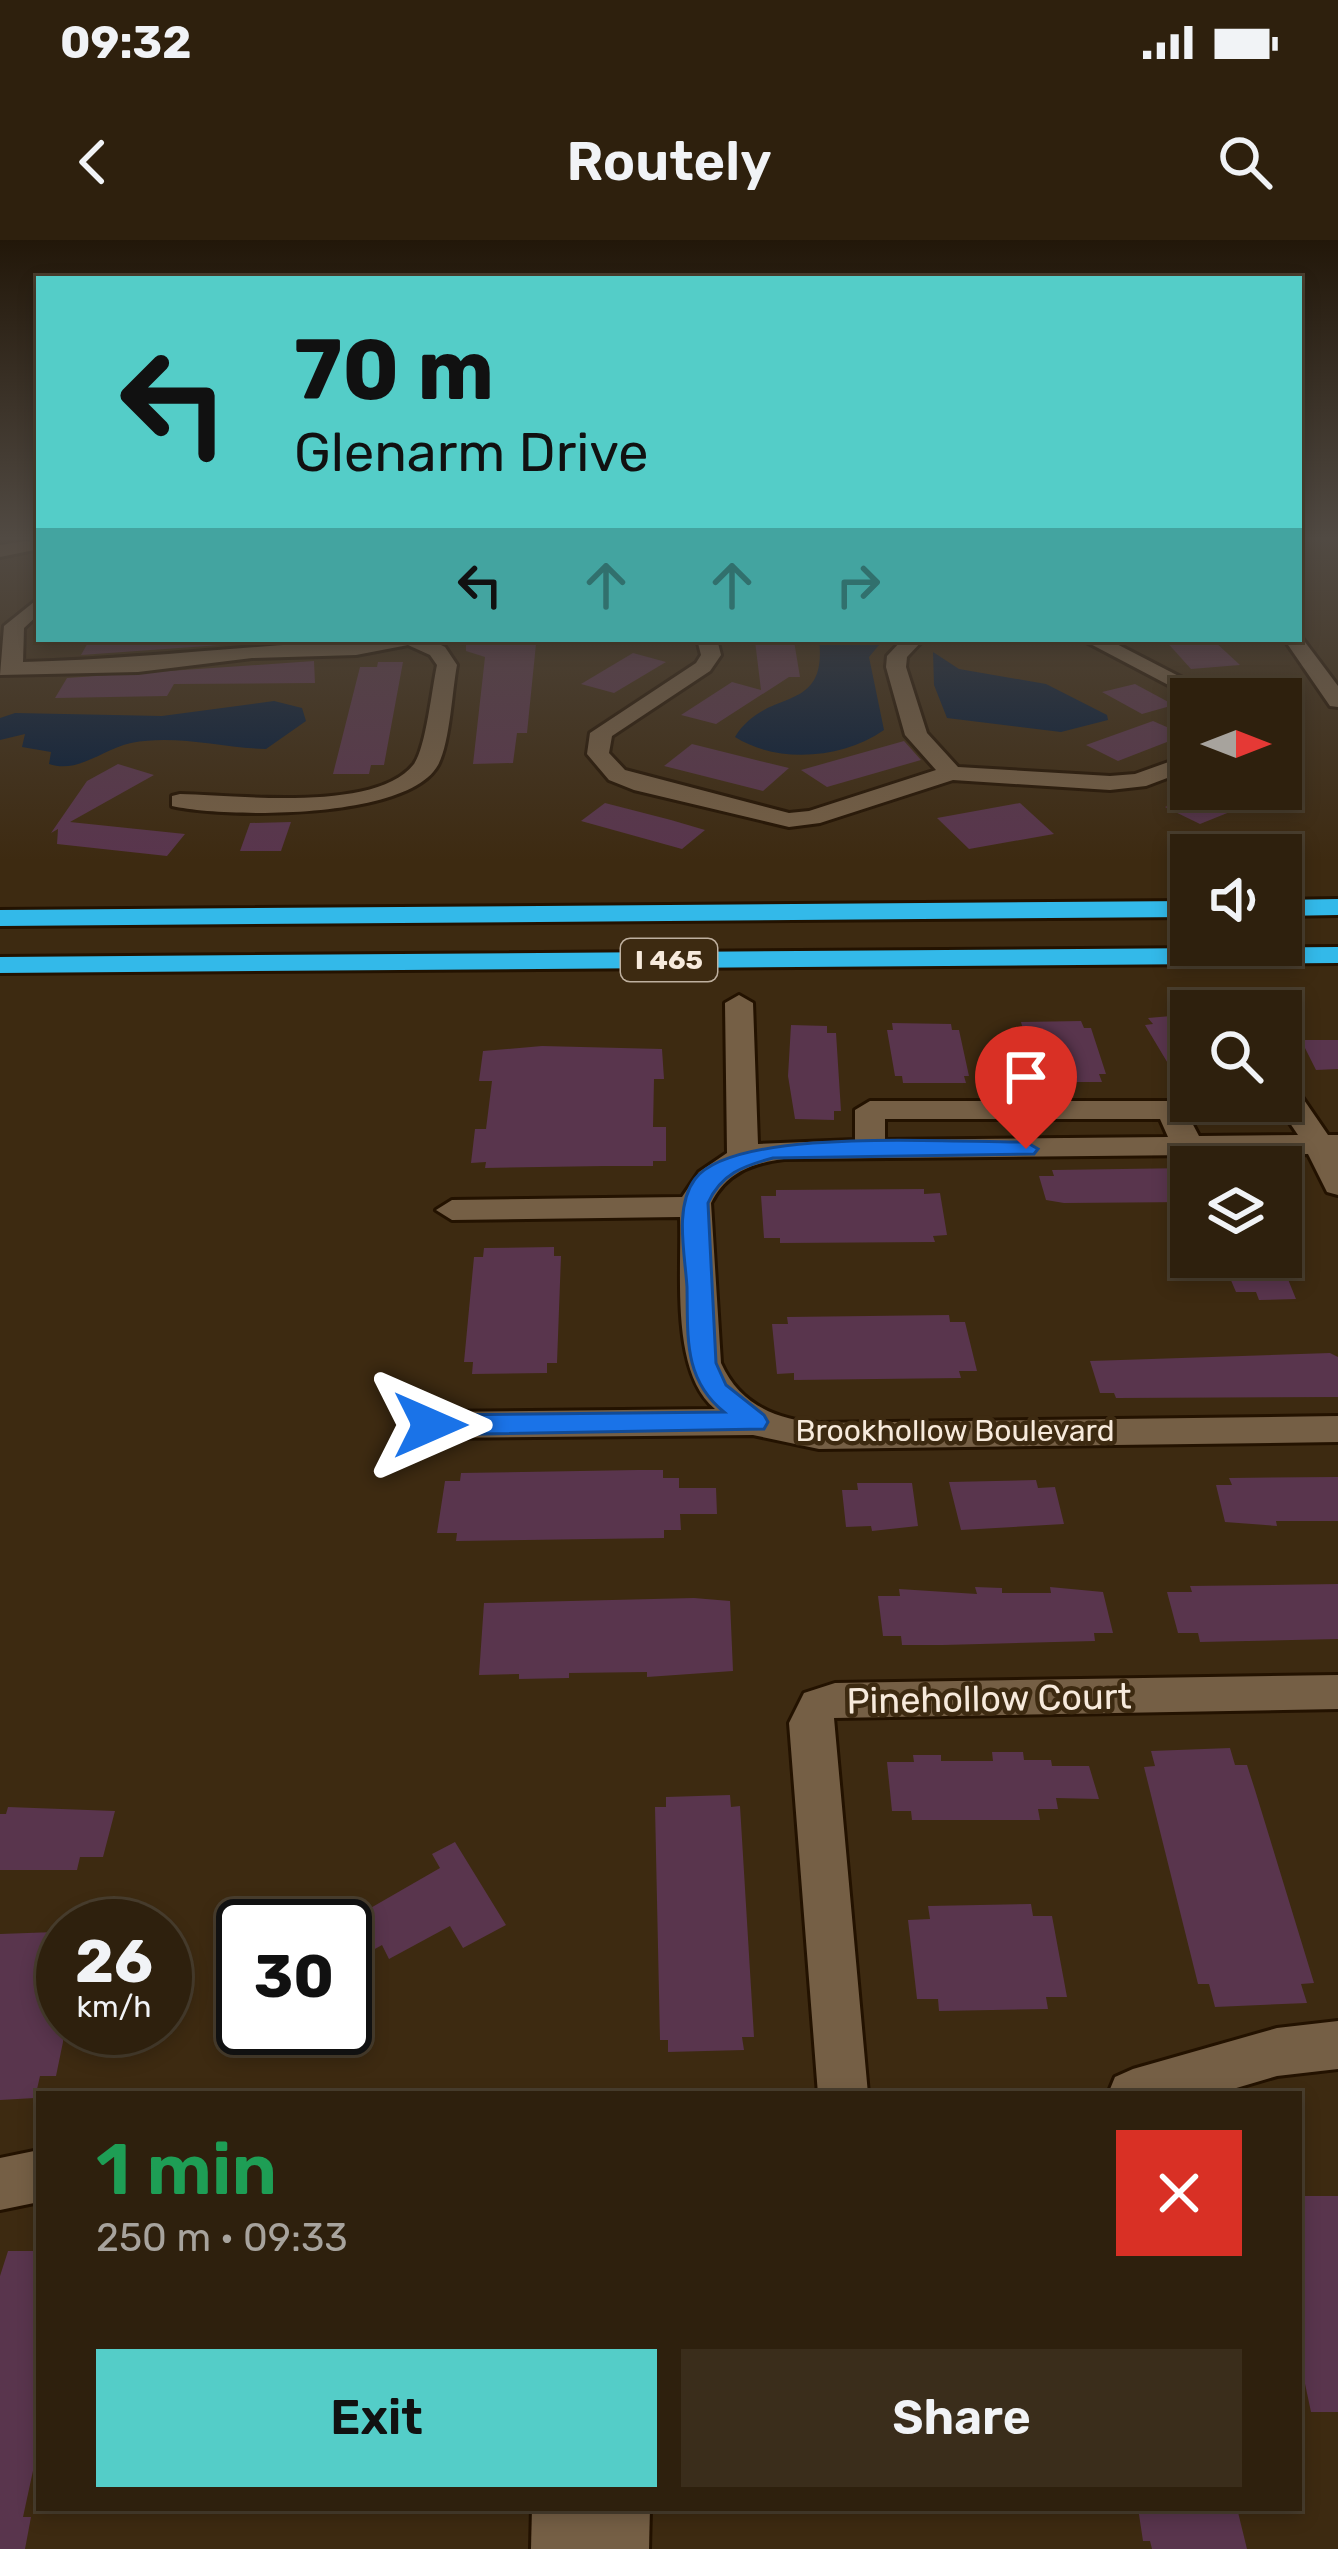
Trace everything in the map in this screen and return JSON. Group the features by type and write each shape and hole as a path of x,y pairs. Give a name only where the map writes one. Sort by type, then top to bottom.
{"highway":[{"path":"1302,908 1338,908"},
{"name":"I 465","path":"0,918 1170,909"},
{"name":"I 465","path":"0,965 1338,955"}],"street":[{"path":"6,668 138,666 252,652 371,646"},
{"path":"180,801 357,799 393,790 417,776 427,764 447,665 439,651 426,646"},
{"path":"709,646 712,655 703,668 602,733 598,754 617,775 671,794 789,820 812,818 951,773 1110,783 1138,781 1170,769"},
{"path":"906,646 898,653 896,668 916,735 951,773"},
{"path":"1105,646 1170,678"},
{"path":"1299,646 1338,700"},
{"path":"739,1003 743,1158"},
{"path":"1302,1112 1329,1144 1338,1185"},
{"path":"754,1422 715,1390 703,1363 695,1207 705,1181 743,1158 772,1151 1329,1144"},
{"path":"452,1210 695,1207"},
{"name":"Brookhollow Boulevard","path":"430,1425 754,1422 819,1436 1338,1429"},
{"name":"Pinehollow Court","path":"843,2091 810,1723 819,1705 835,1700 1338,1693"},
{"path":"1142,2091 1276,2052 1338,2045"},
{"path":"0,2184 36,2177"},
{"path":"561,2549 562,2511"},
{"path":"619,2549 620,2511"}],"water":[{"path":"819,646 878,646 869,657 884,730 849,747 810,755 771,751 735,737 763,711 805,691 819,663"},
{"path":"933,652 959,669 1046,684 1107,715 1108,720 1061,732 947,718 934,685"},
{"path":"274,701 302,708 306,721 266,749 148,741 60,766 49,764 51,752 22,747 25,734 0,740 0,718 15,713 162,716"}],"building":[{"path":"86,646 212,646 81,655"},
{"path":"466,646 536,646 527,733 517,733 513,763 473,764 485,657 466,651"},
{"path":"756,646 795,646 800,677 789,677 716,724 681,715 732,682 761,690"},
{"path":"1170,646 1219,646 1240,665 1191,669"},
{"path":"633,653 666,662 614,693 581,684"},
{"path":"314,661 315,683 174,684 167,696 55,698 67,678"},
{"path":"378,662 403,662 384,765 371,765 369,774 333,774 360,667 377,667"},
{"path":"1135,684 1170,706 1142,714 1102,692"},
{"path":"1153,721 1170,728 1170,741 1118,761 1086,745"},
{"path":"904,741 921,760 827,787 801,770"},
{"path":"692,744 789,768 763,791 664,766"},
{"path":"118,764 154,775 70,822 185,834 167,856 57,844 58,829 51,833 87,781"},
{"path":"605,803 705,830 682,849 581,821"},
{"path":"1020,803 1054,834 969,849 937,818"},
{"path":"1171,810 1235,810 1200,824"},
{"path":"291,822 281,851 240,851 250,823"},
{"path":"1170,1016 1170,1067 1145,1025 1153,1024 1148,1018"},
{"path":"1081,1021 1084,1028 1091,1028 1106,1074 1099,1074 1102,1082 1039,1082 1037,1075 1030,1075 1017,1029 1023,1029 1021,1022"},
{"path":"892,1023 951,1024 952,1030 959,1030 969,1076 964,1076 966,1083 903,1083 902,1076 895,1076 887,1030 893,1030"},
{"path":"791,1025 827,1026 827,1033 836,1033 841,1111 834,1111 834,1120 795,1119 788,1076"},
{"path":"1302,1040 1338,1040 1338,1069 1316,1070"},
{"path":"542,1046 662,1049 664,1079 654,1079 653,1127 666,1127 666,1161 653,1161 653,1166 485,1168 486,1162 471,1163 475,1129 486,1129 492,1081 479,1081 483,1051"},
{"path":"1170,1168 1170,1202 1046,1200 1039,1176 1054,1176 1052,1170"},
{"path":"924,1189 924,1194 940,1193 947,1235 933,1236 935,1242 780,1243 780,1238 764,1238 761,1196 776,1196 776,1190"},
{"path":"554,1247 554,1256 561,1256 557,1363 547,1363 547,1373 472,1374 473,1362 464,1362 474,1257 483,1257 484,1248"},
{"path":"1230,1278 1288,1278 1296,1299 1259,1300 1256,1292 1236,1292"},
{"path":"949,1315 950,1322 965,1322 977,1371 959,1371 961,1378 794,1380 794,1373 777,1374 772,1324 788,1324 787,1317"},
{"path":"1330,1353 1338,1357 1338,1397 1116,1398 1114,1393 1100,1393 1090,1361"},
{"path":"663,1470 663,1478 679,1478 679,1488 716,1488 717,1514 680,1514 681,1530 664,1530 664,1538 456,1541 457,1533 437,1533 445,1481 460,1481 461,1473"},
{"path":"1338,1477 1338,1521 1276,1521 1277,1526 1225,1522 1216,1485 1232,1485 1229,1478"},
{"path":"1036,1480 1038,1488 1055,1487 1064,1524 961,1530 949,1482"},
{"path":"857,1483 912,1483 918,1526 872,1531 871,1526 846,1527 842,1490 858,1490"},
{"path":"1338,1584 1338,1639 1200,1642 1198,1633 1178,1633 1167,1592 1192,1592 1190,1586"},
{"path":"975,1587 1002,1588 1002,1593 1051,1593 1050,1587 1103,1592 1113,1633 1094,1633 1095,1641 943,1645 902,1645 901,1636 883,1636 878,1596 900,1596 899,1589 977,1594"},
{"path":"730,1601 733,1671 647,1677 647,1672 519,1679 519,1674 479,1675 484,1603"},
{"path":"1230,1748 1235,1765 1247,1765 1314,1983 1301,1984 1307,2003 1215,2007 1209,1984 1198,1984 1144,1767 1155,1766 1151,1751"},
{"path":"992,1752 1023,1752 1024,1760 1051,1760 1052,1766 1089,1766 1099,1799 1056,1798 1058,1809 1038,1809 1040,1820 912,1820 911,1811 892,1811 887,1762 914,1762 913,1755 941,1755 941,1761 993,1761"},
{"path":"730,1795 731,1807 740,1806 754,2037 742,2037 744,2050 668,2052 668,2040 660,2040 655,1807 666,1807 666,1797"},
{"path":"8,1807 115,1811 103,1857 80,1857 77,1870 0,1870 0,1814 6,1814"},
{"path":"455,1842 506,1925 463,1948 450,1926 389,1959 382,1945 372,1951 372,1907 440,1868 432,1854"},
{"path":"1031,1904 1033,1916 1052,1916 1067,1997 1046,1997 1048,2009 939,2011 938,1999 917,1999 908,1920 930,1919 928,1906"},
{"path":"36,1933 36,2055 60,2055 56,2076 40,2076 35,2098 0,2100 0,1934"},
{"path":"1302,2196 1338,2196 1338,2412 1311,2412 1304,2379"},
{"path":"8,2251 36,2251 36,2457 23,2517 31,2517 25,2549 0,2549 0,2276"},
{"path":"1138,2511 1238,2511 1247,2549 1152,2549 1150,2541 1143,2541"}],"route":[{"path":"430,1425 754,1422 715,1390 703,1363 695,1203 705,1181 733,1161 772,1151 1026,1149"}]}
